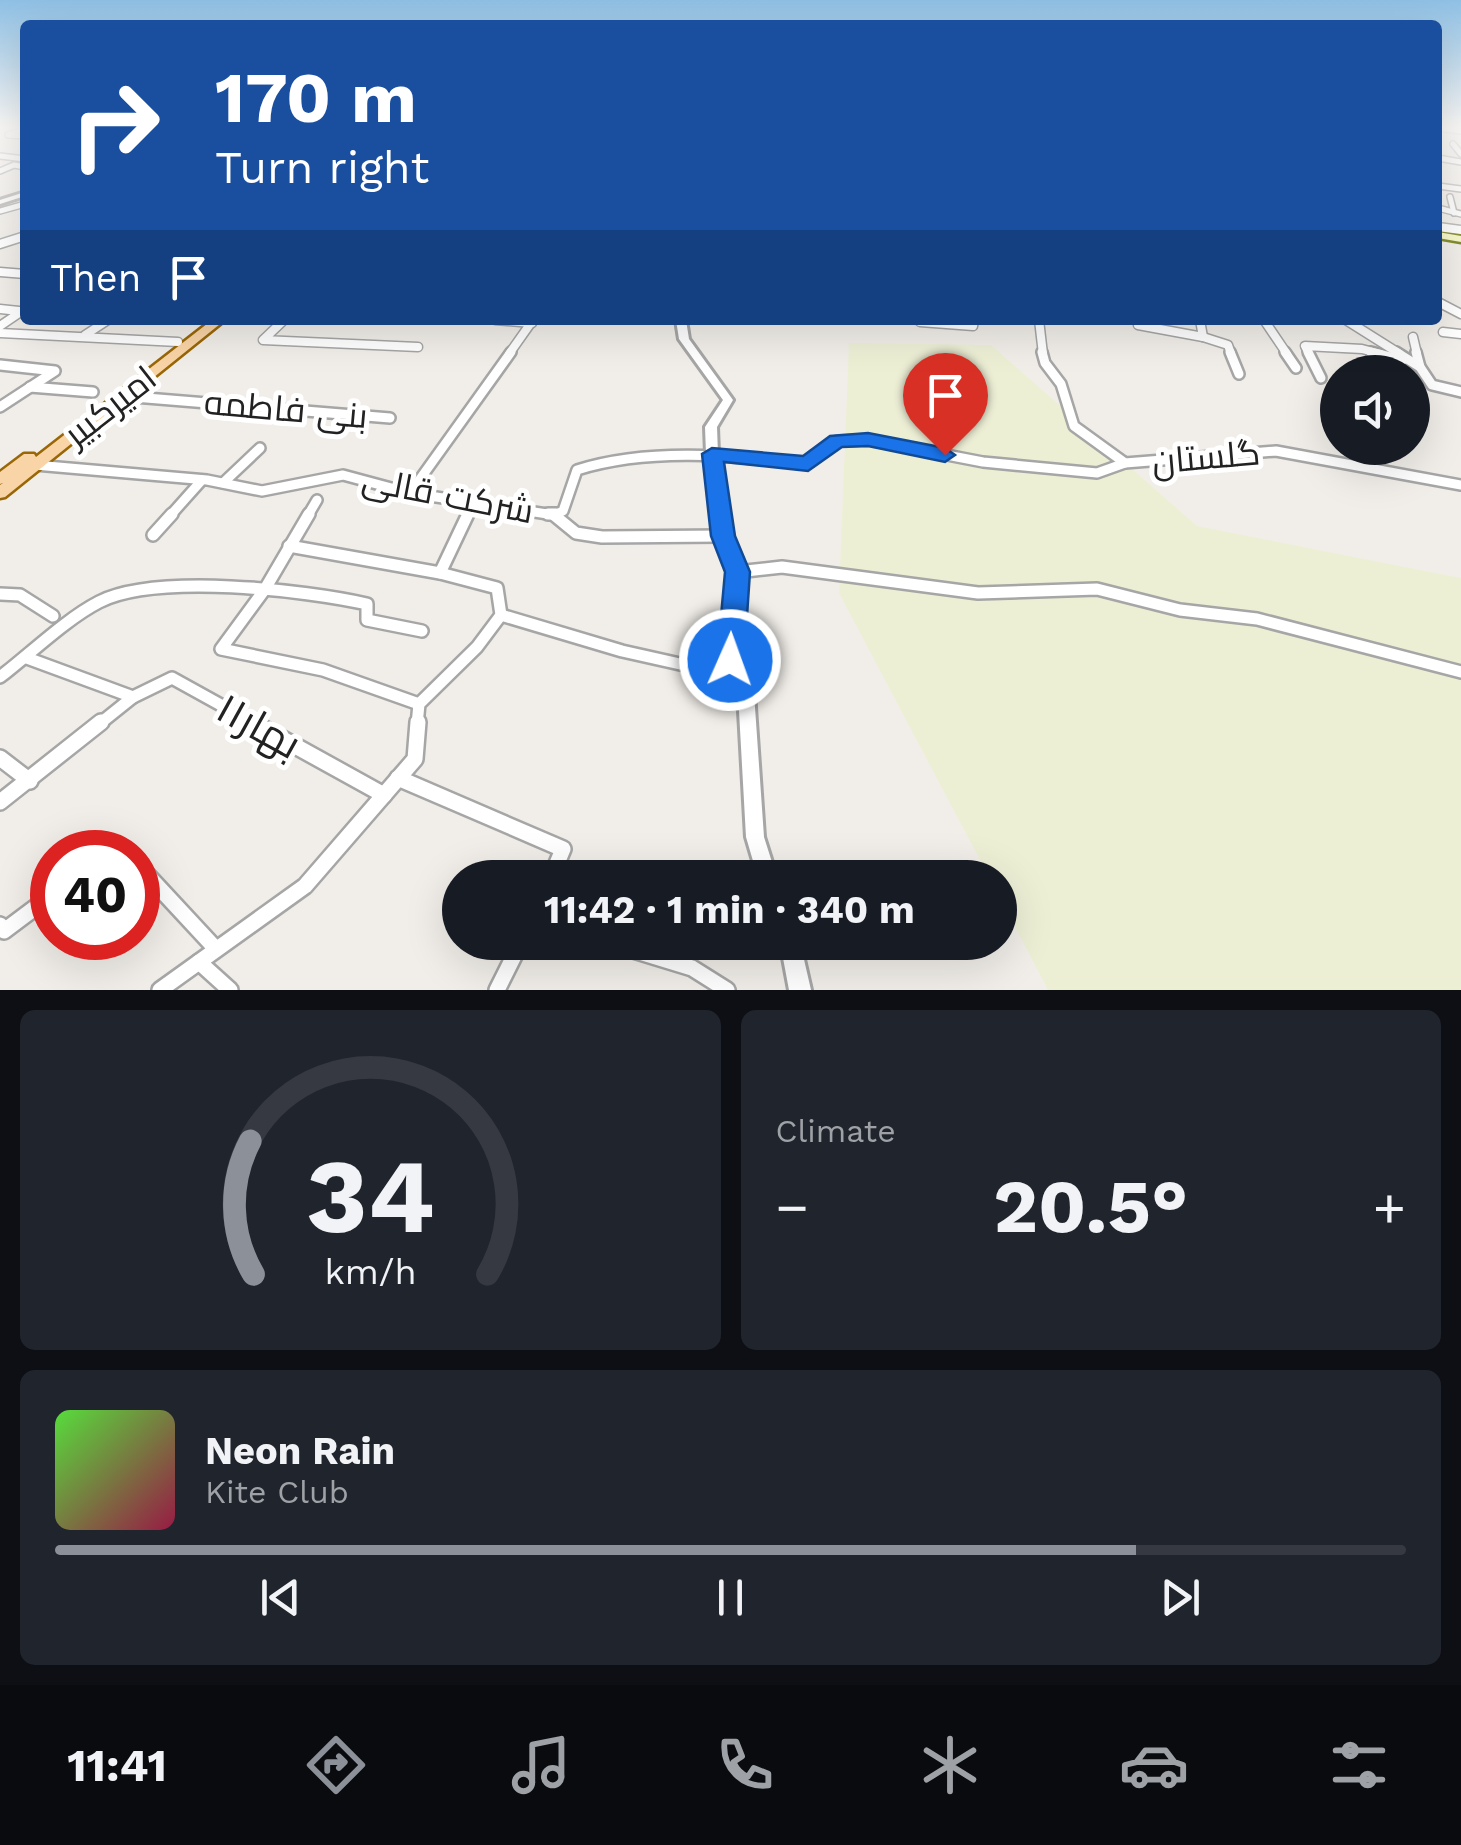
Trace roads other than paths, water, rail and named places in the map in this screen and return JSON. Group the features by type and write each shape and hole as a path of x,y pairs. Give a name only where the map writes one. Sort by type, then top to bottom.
{"main road":[{"name":"امیرکبیر","path":"1,478 200,325"},
{"name":"امیرکبیر","path":"0,493 213,325"}],"street":[{"path":"1450,198 1457,214"},
{"path":"0,330 20,313"},
{"path":"84,336 100,325"},
{"path":"279,325 263,340 418,347"},
{"path":"410,492 530,325"},
{"path":"682,325 684,339 728,400 711,428 712,454 723,536 737,572 730,660 746,693 755,837 762,860"},
{"name":"گلستان","path":"1039,325 1038,337 1045,362 1060,384 1074,426 1125,463 1163,463 1276,451 1461,485"},
{"path":"1137,340 1139,325"},
{"path":"1153,325 1228,345 1239,374"},
{"path":"1201,325 1203,336"},
{"path":"1267,325 1296,368"},
{"path":"1353,325 1396,355"},
{"path":"0,330 178,342"},
{"path":"1443,332 1461,334"},
{"path":"1413,336 1417,355"},
{"path":"1320,376 1305,346 1362,349 1384,355"},
{"path":"0,365 55,371 0,407"},
{"path":"1430,381 1434,386 1461,392"},
{"path":"30,387 93,392"},
{"name":"بنی فاطمه","path":"122,396 390,418"},
{"path":"712,454 808,464 837,440 868,440 1002,464 1096,472 1125,463"},
{"path":"223,483 260,448"},
{"name":"شرکت قالی","path":"36,465 202,480 262,491 343,475 472,504 554,515 563,511 578,470 600,463 712,454"},
{"path":"153,535 202,480"},
{"path":"317,500 264,588 221,649 323,670 419,704"},
{"path":"440,573 472,504"},
{"path":"554,515 576,533 723,536"},
{"path":"160,990 305,886 414,759 419,704 477,647 501,615 497,588 440,573 289,546"},
{"path":"737,572 782,566 978,592 1097,589 1180,610 1257,618 1461,672"},
{"path":"0,677 100,601 172,586 312,592 367,604 367,620 422,631"},
{"path":"0,594 20,594 53,616"},
{"path":"501,615 622,652 738,677"},
{"path":"28,658 134,696"},
{"name":"بهار۱۱","path":"134,696 172,678 384,795"},
{"path":"0,802 134,696"},
{"path":"0,758 30,780"},
{"path":"398,778 563,849 558,860"},
{"path":"160,889 216,950"},
{"path":"0,925 4,931 30,912"},
{"path":"496,990 512,960"},
{"path":"666,960 692,968 727,990"},
{"path":"794,960 800,990"},
{"path":"199,962 230,990"}]}
